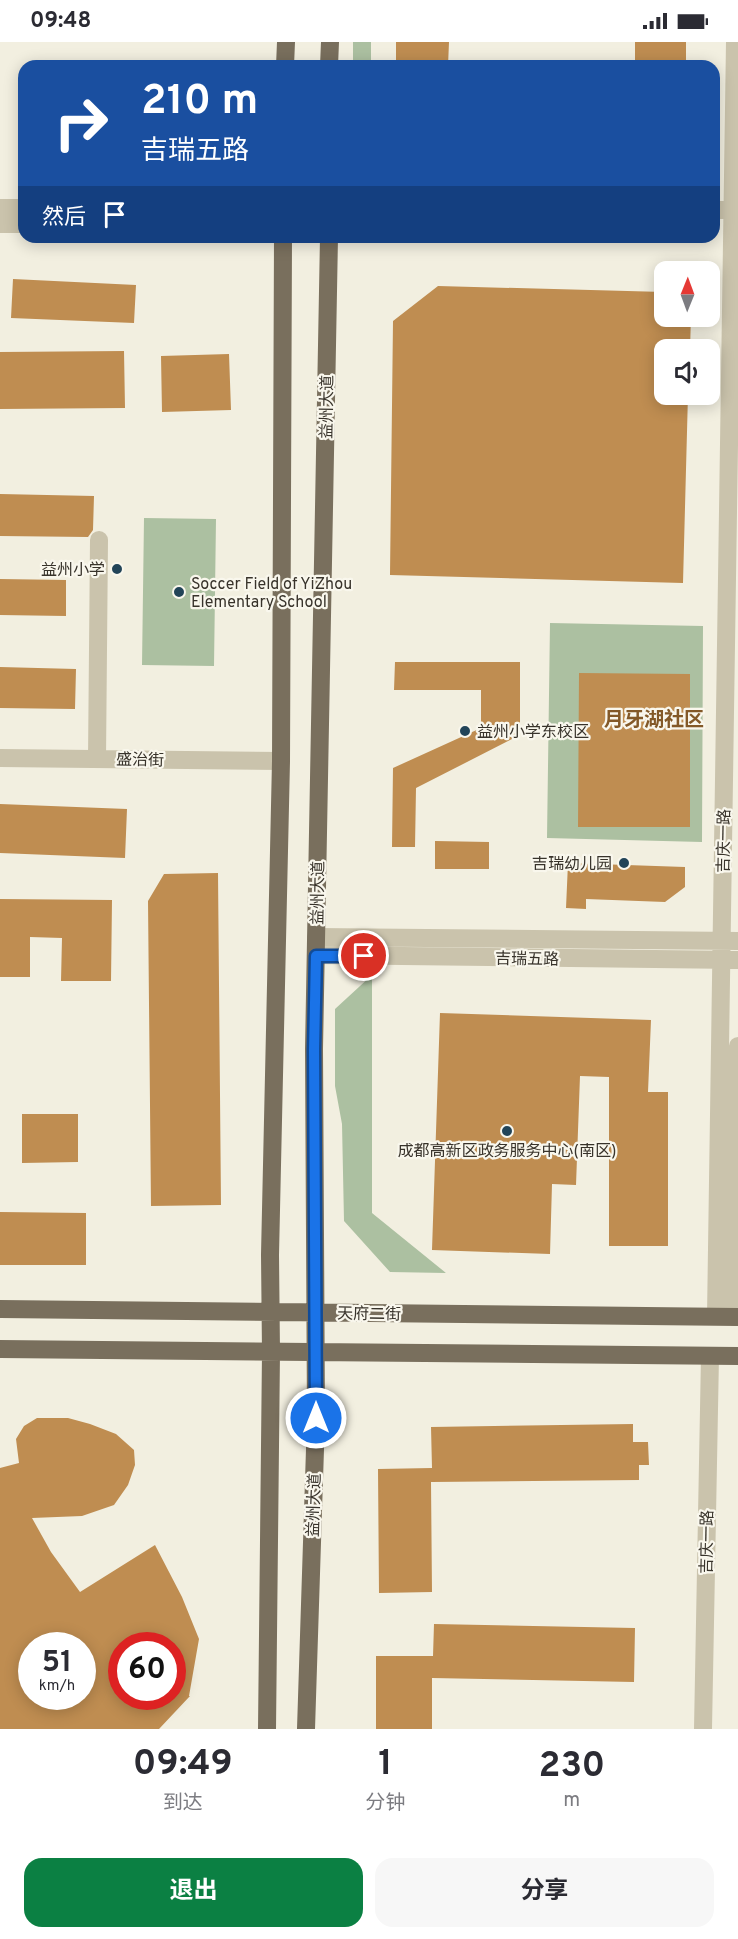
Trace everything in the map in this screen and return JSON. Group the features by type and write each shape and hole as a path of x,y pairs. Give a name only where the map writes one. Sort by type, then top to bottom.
{"main road":[{"path":"285,60 286,42"},
{"path":"329,60 330,42"},
{"path":"267,1729 270,1243 281,761 283,243"},
{"name":"益州大道","path":"306,1729 316,1418 314,1050 328,243"},
{"name":"天府二街","path":"0,1309 729,1317"},
{"path":"0,1349 738,1356"}],"street":[{"name":"吉庆一路","path":"729,1317 728,235 735,210 735,42"},
{"path":"0,208 18,208"},
{"path":"0,224 18,224"},
{"path":"97,759 99,540"},
{"name":"盛治街","path":"0,758 281,761"},
{"name":"吉瑞五路","path":"316,946 730,941"},
{"name":"吉瑞五路","path":"316,946 729,960"},
{"path":"729,1317 738,1046"},
{"name":"吉庆一路","path":"703,1729 710,1356"}],"green space":[{"path":"353,42 371,42 371,60 353,60"},
{"name":"Soccer Field of YiZhou Elementary School","path":"144,518 216,519 214,666 142,665"},
{"path":"550,623 703,626 702,842 547,838"},
{"path":"372,975 372,1213 446,1273 390,1272 344,1221 342,1124 335,1086 335,1009"}],"building":[{"path":"396,42 449,42 448,60 396,60"},
{"path":"635,42 686,42 686,60 635,60"},
{"path":"13,279 136,285 134,323 11,318"},
{"path":"438,286 654,292 654,327 691,327 690,339 654,339 654,405 688,405 683,583 390,575 393,321"},
{"path":"124,351 125,408 0,409 0,352"},
{"path":"229,354 231,410 162,412 161,356"},
{"path":"0,494 94,496 93,530 88,537 0,536"},
{"path":"0,579 66,580 66,616 0,615"},
{"path":"395,662 520,662 520,735 416,788 415,847 392,847 393,768 481,728 481,690 394,690"},
{"path":"0,667 76,669 75,709 0,708"},
{"path":"579,673 690,674 690,827 578,827"},
{"path":"0,804 127,809 125,858 0,853"},
{"path":"435,841 489,842 489,869 435,869"},
{"path":"568,863 685,867 685,887 665,902 586,899 586,909 566,908"},
{"path":"218,873 221,1205 151,1206 148,901 164,874"},
{"path":"0,899 112,900 111,981 61,981 62,938 30,937 30,977 0,977"},
{"name":"成都高新区政务服务中心(南区)","path":"440,1013 651,1020 648,1092 668,1092 668,1246 609,1246 609,1077 580,1076 576,1185 552,1184 550,1254 432,1250"},
{"path":"22,1114 78,1114 78,1162 22,1163"},
{"path":"0,1212 86,1213 86,1265 0,1265"},
{"path":"37,1418 68,1418 116,1434 134,1450 135,1465 128,1485 114,1505 82,1516 32,1518 51,1552 80,1592 155,1545 182,1597 199,1639 190,1696 186,1700 186,1632 108,1632 108,1710 177,1710 159,1729 0,1729 0,1468 19,1463 16,1439 24,1426"},
{"path":"633,1424 633,1442 648,1442 649,1465 639,1465 639,1480 431,1482 432,1592 379,1593 378,1469 432,1468 431,1427"},
{"path":"434,1624 635,1628 634,1682 432,1678 432,1729 376,1729 376,1656 433,1656"}],"place":[{"name":"益州小学","path":"117,569"},
{"name":"Soccer Field of YiZhou Elementary School","path":"179,592"},
{"name":"益州小学东校区","path":"465,731"},
{"name":"吉瑞幼儿园","path":"624,863"},
{"name":"成都高新区政务服务中心(南区)","path":"507,1131"}],"district":[{"name":"月牙湖社区","path":"654,719"}],"route":[{"path":"316,1418 314,1050 316,956 364,956"}]}
